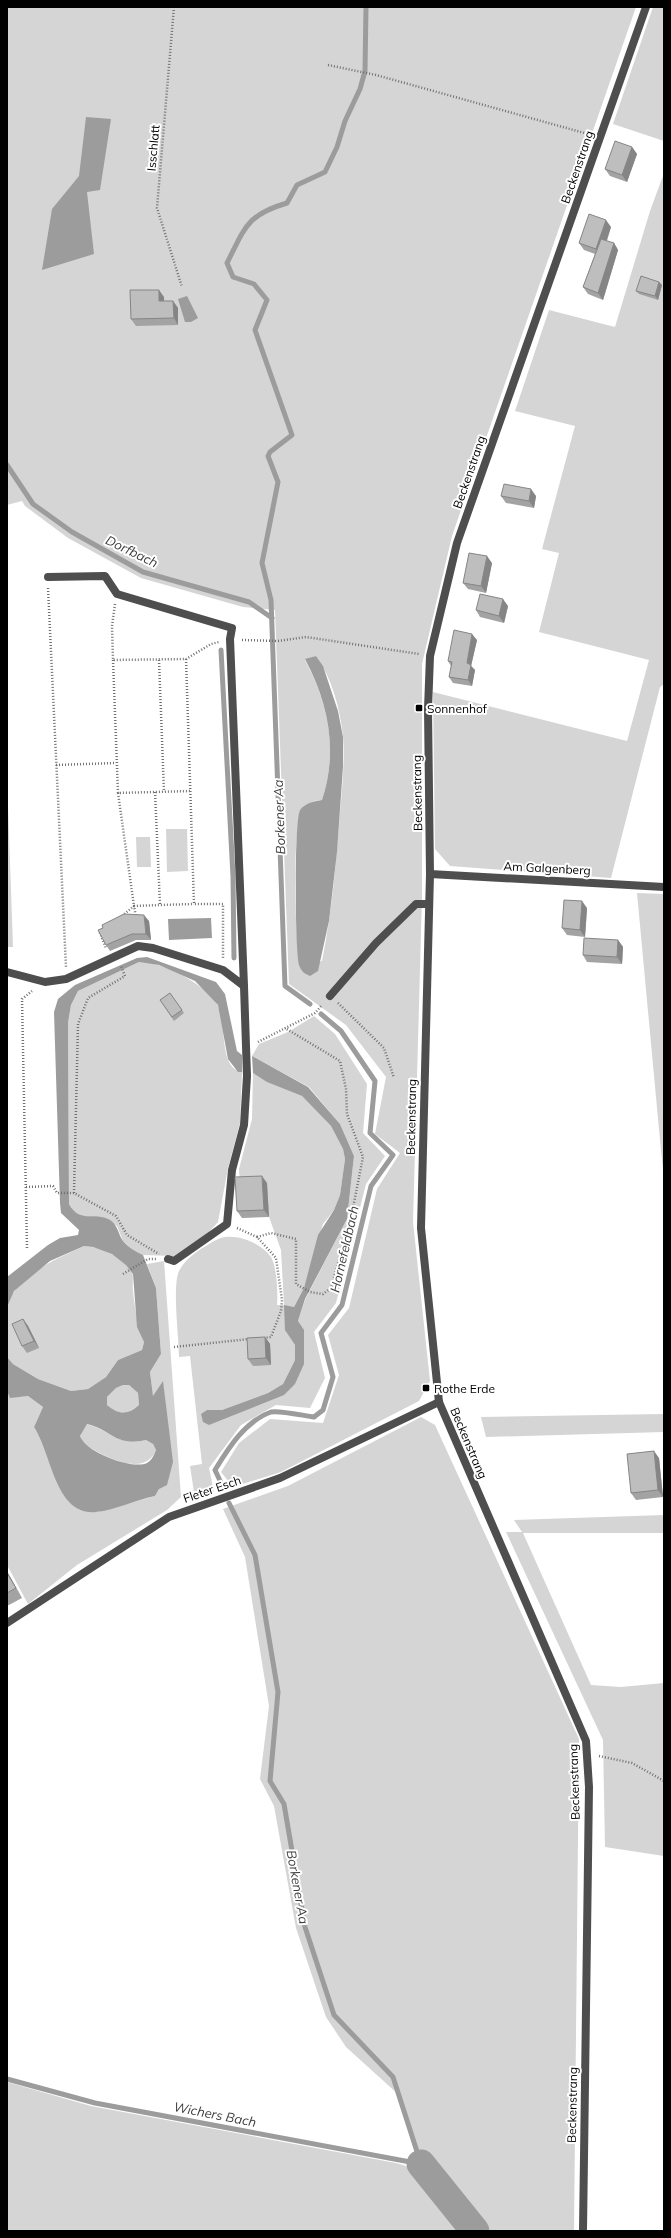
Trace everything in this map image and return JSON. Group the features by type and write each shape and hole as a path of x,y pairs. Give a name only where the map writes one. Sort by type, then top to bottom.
{"street":[{"name":"Beckenstrang","path":"583,2231 589,1787 586,1741 439,1402 421,1228 430,874 428,709 430,656 457,543 646,7"},
{"path":"48,577 105,576 117,594 232,628 230,639 248,1076 244,1125 232,1170 227,1224 174,1261 168,1259"},
{"name":"Am Galgenberg","path":"430,874 664,888"},
{"path":"330,996 376,943 416,904 429,904"},
{"path":"7,972 45,982 66,979 138,946 153,948 223,970 244,986"},
{"name":"Fleter Esch","path":"7,1623 168,1517 280,1478 439,1402"}],"path":[{"name":"Isschlatt","path":"174,7 157,208 182,287"},
{"path":"328,65 376,75 600,137"},
{"path":"48,577 66,979"},
{"path":"117,594 112,626 116,763 118,793 137,919"},
{"path":"113,660 186,659 211,644 230,639 278,641 306,637 430,656"},
{"path":"186,659 192,791 194,904"},
{"path":"159,660 164,792"},
{"path":"56,766 116,763"},
{"path":"118,793 192,791"},
{"path":"155,792 160,905"},
{"path":"117,920 134,906 223,904 223,970"},
{"path":"106,929 100,933 112,959"},
{"path":"74,1193 78,1024 88,998 125,976 124,971"},
{"path":"27,1248 22,999 45,982"},
{"path":"247,1051 285,1028 315,1013 330,996 384,1048 394,1078"},
{"path":"257,1237 271,1233 296,1238 296,1284 310,1292 323,1294 331,1288 351,1218 364,1157 347,1114 346,1089 340,1062 285,1028"},
{"path":"26,1187 54,1186 57,1193 74,1193 116,1216 127,1235 168,1259"},
{"path":"174,1347 271,1337 281,1311 282,1300 276,1258 257,1237 227,1224"},
{"path":"123,1274 148,1259"},
{"path":"587,1753 632,1763 664,1781"}],"shaded area":[{"path":"7,7 636,7 452,536 422,664 422,897 413,1222 430,1381 419,1401 281,1472 233,1487 221,1472 239,1443 270,1419 323,1423 339,1375 328,1335 349,1308 377,1189 400,1153 375,1134 386,1077 346,1025 289,984 275,610 243,607 141,578 68,538 25,506 22,501 7,505","holes":["316,656 331,684 342,726 344,755 342,785 333,887 322,961 299,965 295,907 297,829 300,810 314,801 322,800 327,782 330,746 325,711 320,694 305,660"]},
{"path":"653,7 664,7 664,141 613,124"},
{"path":"86,117 111,119 100,190 87,192 94,254 42,270 52,209 79,176"},
{"path":"664,173 664,684 660,687 611,878 450,866 435,849 433,692 627,741 649,660 539,632 559,553 542,549 575,426 515,411 549,310 615,327 650,211"},
{"path":"187,296 198,318 191,322 185,322 178,299"},
{"path":"316,656 323,666 338,711 343,737 343,767 337,852 329,921 318,971 310,976 304,973 299,965 296,913 296,860 298,819 300,810 307,804 322,800 327,782 329,764 330,746 325,711 320,693 305,659"},
{"path":"7,777 13,947 7,947"},
{"path":"166,829 187,829 188,871 167,872"},
{"path":"136,837 150,837 151,867 137,867"},
{"path":"637,893 664,894 664,1179 660,1140"},
{"path":"211,918 212,938 169,940 168,919"},
{"path":"147,957 216,982 225,994 237,1051 242,1055 242,1072 238,1072 228,1059 218,1005 195,981 159,965 139,962 78,991 71,1005 68,1023 69,1204 78,1214 104,1218 113,1222 123,1241 133,1250 143,1255 156,1288 161,1354 150,1372 153,1396 163,1381 173,1462 167,1485 159,1489 155,1496 111,1509 96,1512 82,1511 72,1504 63,1494 56,1481 34,1427 43,1407 28,1396 10,1398 7,1391 7,1357 13,1364 38,1379 71,1391 88,1389 106,1377 118,1360 142,1350 144,1342 137,1327 133,1274 126,1265 112,1254 93,1247 84,1246 50,1261 14,1291 7,1307 7,1277 48,1245 60,1238 78,1235 79,1230 61,1213 60,1203 54,1012 58,999 75,985 137,958","holes":["123,1385 129,1385 138,1393 139,1405 127,1412 116,1411 107,1405 107,1397 116,1388","87,1424 120,1440 136,1442 146,1440 153,1444 156,1450 153,1457 149,1462 140,1465 121,1462 99,1453 90,1448 80,1436"]},
{"path":"139,962 160,966 182,975 193,981 211,996 220,1011 224,1042 229,1062 234,1069 242,1072 240,1123 228,1168 218,1222 208,1233 174,1256 143,1255 133,1251 123,1241 117,1226 100,1217 82,1216 74,1212 69,1204 68,1023 71,1005 78,991"},
{"path":"314,1016 335,1034 367,1084 363,1133 385,1156 366,1184 336,1303 314,1332 325,1378 310,1408 276,1405 241,1425 209,1468 214,1492 202,1496 194,1492 190,1466 202,1464 190,1356 179,1357 176,1288 179,1271 184,1263 194,1254 217,1239 225,1237 238,1237 251,1241 267,1252 271,1257 276,1274 277,1305 284,1305 281,1250 269,1217 267,1183 240,1184 239,1169 252,1119 253,1073 268,1082 302,1096 331,1126 343,1149 345,1159 340,1195 334,1210 323,1224 304,1288 294,1307 285,1306 285,1329 295,1345 295,1360 283,1384 268,1393 222,1410 207,1410 202,1418 295,1384 298,1321 305,1300 347,1219 354,1156 340,1124 309,1087 252,1056 259,1044 288,1032"},
{"path":"252,1056 308,1087 340,1124 354,1156 347,1219 305,1299 298,1321 304,1330 304,1364 295,1384 284,1395 209,1425 203,1422 201,1414 207,1410 222,1410 268,1393 283,1384 295,1360 295,1345 285,1330 284,1305 294,1307 304,1288 318,1235 334,1210 340,1195 345,1159 343,1149 331,1126 302,1096 267,1082 253,1073"},
{"path":"84,1246 98,1248 118,1257 132,1272 136,1311 144,1342 142,1350 118,1360 106,1377 88,1389 71,1391 38,1379 13,1364 7,1357 6,1313 11,1296 27,1277 50,1262"},
{"path":"164,1261 181,1497 167,1510 77,1565 28,1604 7,1565 7,1391 10,1397 28,1396 43,1407 34,1427 97,1512 155,1496 159,1489 163,1382 153,1397 150,1372 161,1354 156,1288 147,1264"},
{"path":"123,1385 129,1385 138,1393 139,1405 131,1411 119,1412 107,1405 107,1397 116,1388"},
{"path":"664,1414 664,1432 486,1437 481,1417"},
{"path":"421,1417 435,1425 579,1739 574,2231 7,2231 7,2082 91,2106 396,2163 413,2168 423,2162 399,2095 346,2047 326,2017 296,1928 274,1806 260,1779 269,1706 245,1557 223,1509 288,1486"},
{"path":"86,1424 102,1430 120,1440 136,1442 146,1440 153,1444 156,1450 150,1459 142,1463 132,1464 110,1458 82,1443 80,1436"},
{"path":"664,1515 664,1533 523,1533 591,1685 621,1687 664,1683 664,1856 605,1847 603,1740 506,1532 522,1532 514,1520"}],"building":[{"path":"615,141 632,147 622,175 605,169"},
{"path":"589,214 606,220 596,249 579,243"},
{"path":"601,239 614,243 598,293 583,287"},
{"path":"641,276 659,282 655,296 636,291"},
{"path":"130,290 159,290 159,301 173,301 174,318 131,319"},
{"path":"504,484 531,489 529,501 501,496"},
{"path":"469,553 487,556 481,586 463,583"},
{"path":"480,594 503,599 499,616 476,610"},
{"path":"454,630 472,634 467,663 471,665 468,680 449,677 452,662 448,661"},
{"path":"564,900 582,901 580,930 562,928"},
{"path":"124,914 144,915 146,934 132,934 106,945 98,930 103,928 102,925"},
{"path":"584,938 618,940 617,957 583,955"},
{"path":"170,993 182,1010 172,1017 160,1000"},
{"path":"262,1176 264,1210 237,1211 235,1177"},
{"path":"23,1319 34,1341 22,1346 12,1324"},
{"path":"265,1337 266,1358 248,1359 247,1338"},
{"path":"654,1451 658,1490 631,1493 627,1454"},
{"path":"7,1573 16,1588 7,1593"}],"waterway":[{"path":"310,1004 285,986 271,600 262,563 278,482 268,456 270,452 292,435 255,330 267,300 254,284 233,277 227,263 248,224 263,213 287,203 297,185 325,172 337,147 345,121 360,89 365,71 366,7"},
{"name":"Dorfbach","path":"7,465 33,504 72,532 143,572 249,602 272,618"},
{"path":"221,650 233,876 234,958"},
{"name":"Hornefeldbach","path":"223,1487 215,1470 238,1436 253,1422 271,1412 286,1412 314,1417 323,1410 333,1377 321,1333 342,1305 371,1186 393,1155 370,1133 375,1081 341,1031 321,1014"},
{"name":"Borkener Aa","path":"7,2079 95,2103 421,2164 393,2077 334,2015 305,1927 284,1804 270,1781 278,1692 255,1555 229,1503"},
{"name":"Borkener Aa","path":"421,2164 475,2231"}],"place":[{"name":"Sonnenhof","path":"419,708"},
{"name":"Rothe Erde","path":"426,1388"}],"water label":[{"name":"Wichers Bach","path":"215,2114"}]}
